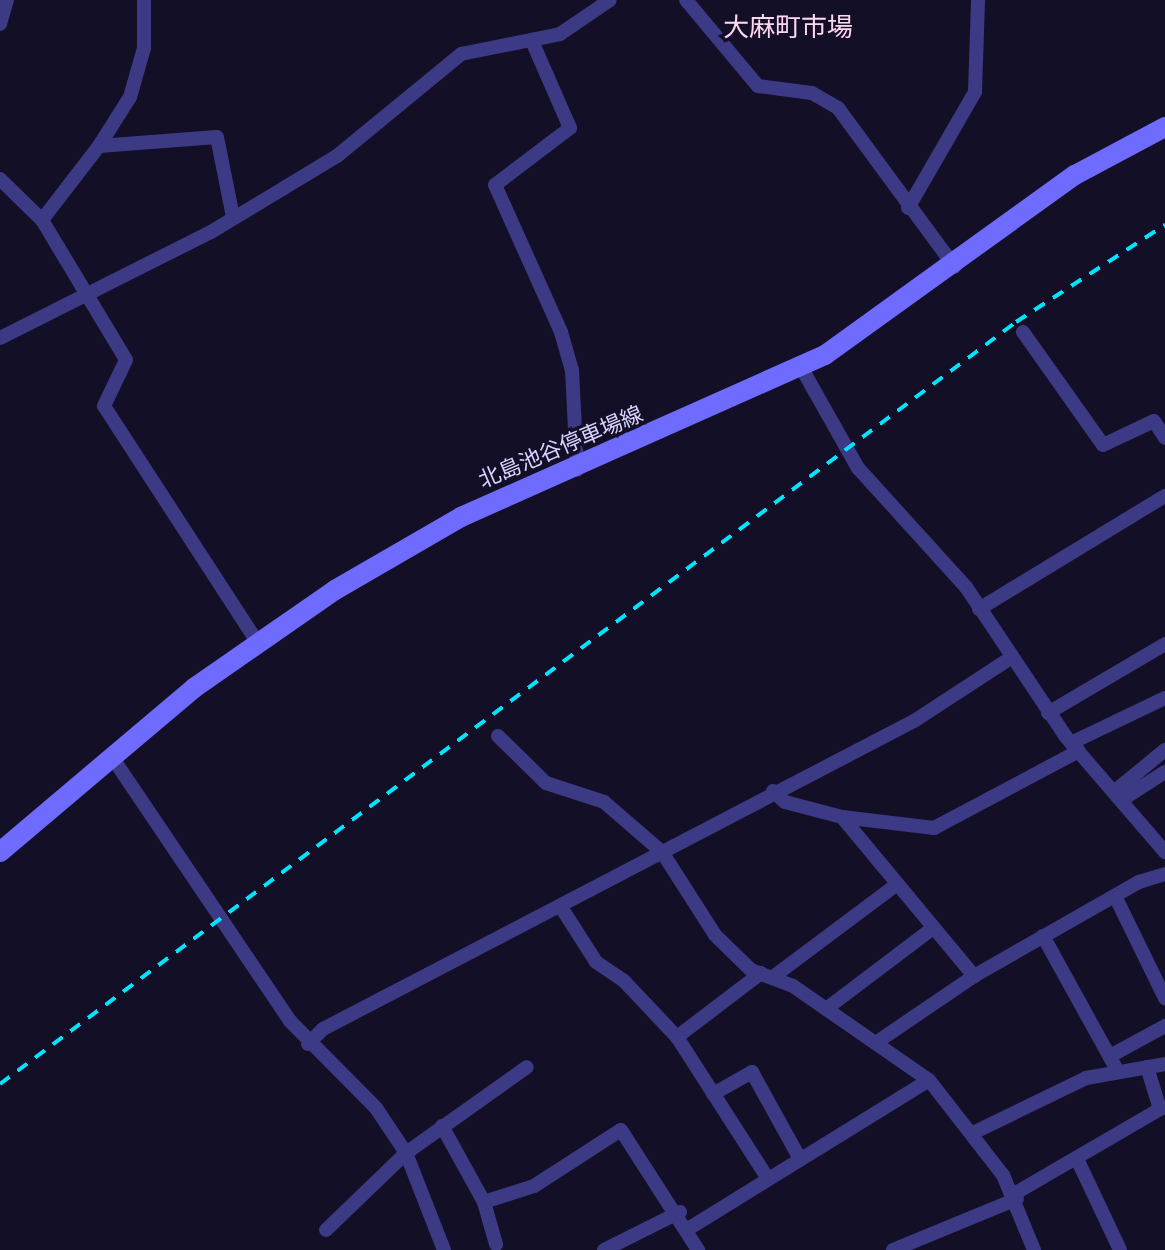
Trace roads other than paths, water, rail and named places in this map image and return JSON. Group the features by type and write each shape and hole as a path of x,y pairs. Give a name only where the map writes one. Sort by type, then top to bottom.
{"main road":[{"name":"北島池谷停車場線","path":"0,852 112,757 258,643 461,517 577,470 801,367 955,267 1075,175 1165,127"}],"street":[{"path":"0,24 7,0"},
{"path":"42,220 99,146 130,97 144,48 144,0"},
{"path":"0,338 233,217 337,156 437,67 484,47 560,34 610,0"},
{"path":"686,0 758,86 812,93 838,108 908,208 955,267"},
{"path":"908,208 975,92 978,0"},
{"path":"532,41 570,128 495,185 546,285 569,357 577,470"},
{"path":"99,146 217,137 233,217"},
{"path":"0,179 42,220 88,293 127,368 104,406 258,643"},
{"path":"1023,332 1103,445 1154,421 1165,438"},
{"path":"801,367 858,468 979,609 1048,713 1165,852"},
{"path":"979,609 1165,496"},
{"path":"1048,713 1165,644"},
{"path":"308,1044 323,1029 561,907 773,791 914,721 1012,657"},
{"path":"773,791 785,802 842,817 934,828 1165,698"},
{"path":"498,736 546,783 604,802 662,852 715,935 767,975 877,1042 929,1080 975,1132 1015,1197 1034,1250"},
{"path":"1119,795 1165,750"},
{"path":"112,757 308,1044 376,1108 406,1153 444,1250"},
{"path":"1119,795 1165,772"},
{"path":"842,817 974,976"},
{"path":"877,1042 974,976 1115,896 1165,874"},
{"path":"677,1037 896,885"},
{"path":"1115,896 1165,998"},
{"path":"561,907 596,962 624,981 677,1037 768,1179"},
{"path":"826,1009 933,928"},
{"path":"1043,936 1117,1070"},
{"path":"1110,1056 1165,1026"},
{"path":"975,1132 1055,1091 1117,1070 1165,1064"},
{"path":"326,1230 406,1153 527,1067"},
{"path":"893,1250 1015,1197 1160,1109 1147,1067"},
{"path":"713,1094 752,1072 800,1159"},
{"path":"688,1229 929,1080"},
{"path":"442,1126 484,1202 494,1248"},
{"path":"484,1202 534,1186 621,1130 680,1212 698,1250"},
{"path":"1078,1161 1120,1250"},
{"path":"604,1250 680,1212"}],"railway":[{"path":"0,1084 1016,322 1165,225"}],"district":[{"name":"大麻町市場","path":"788,28"}]}
